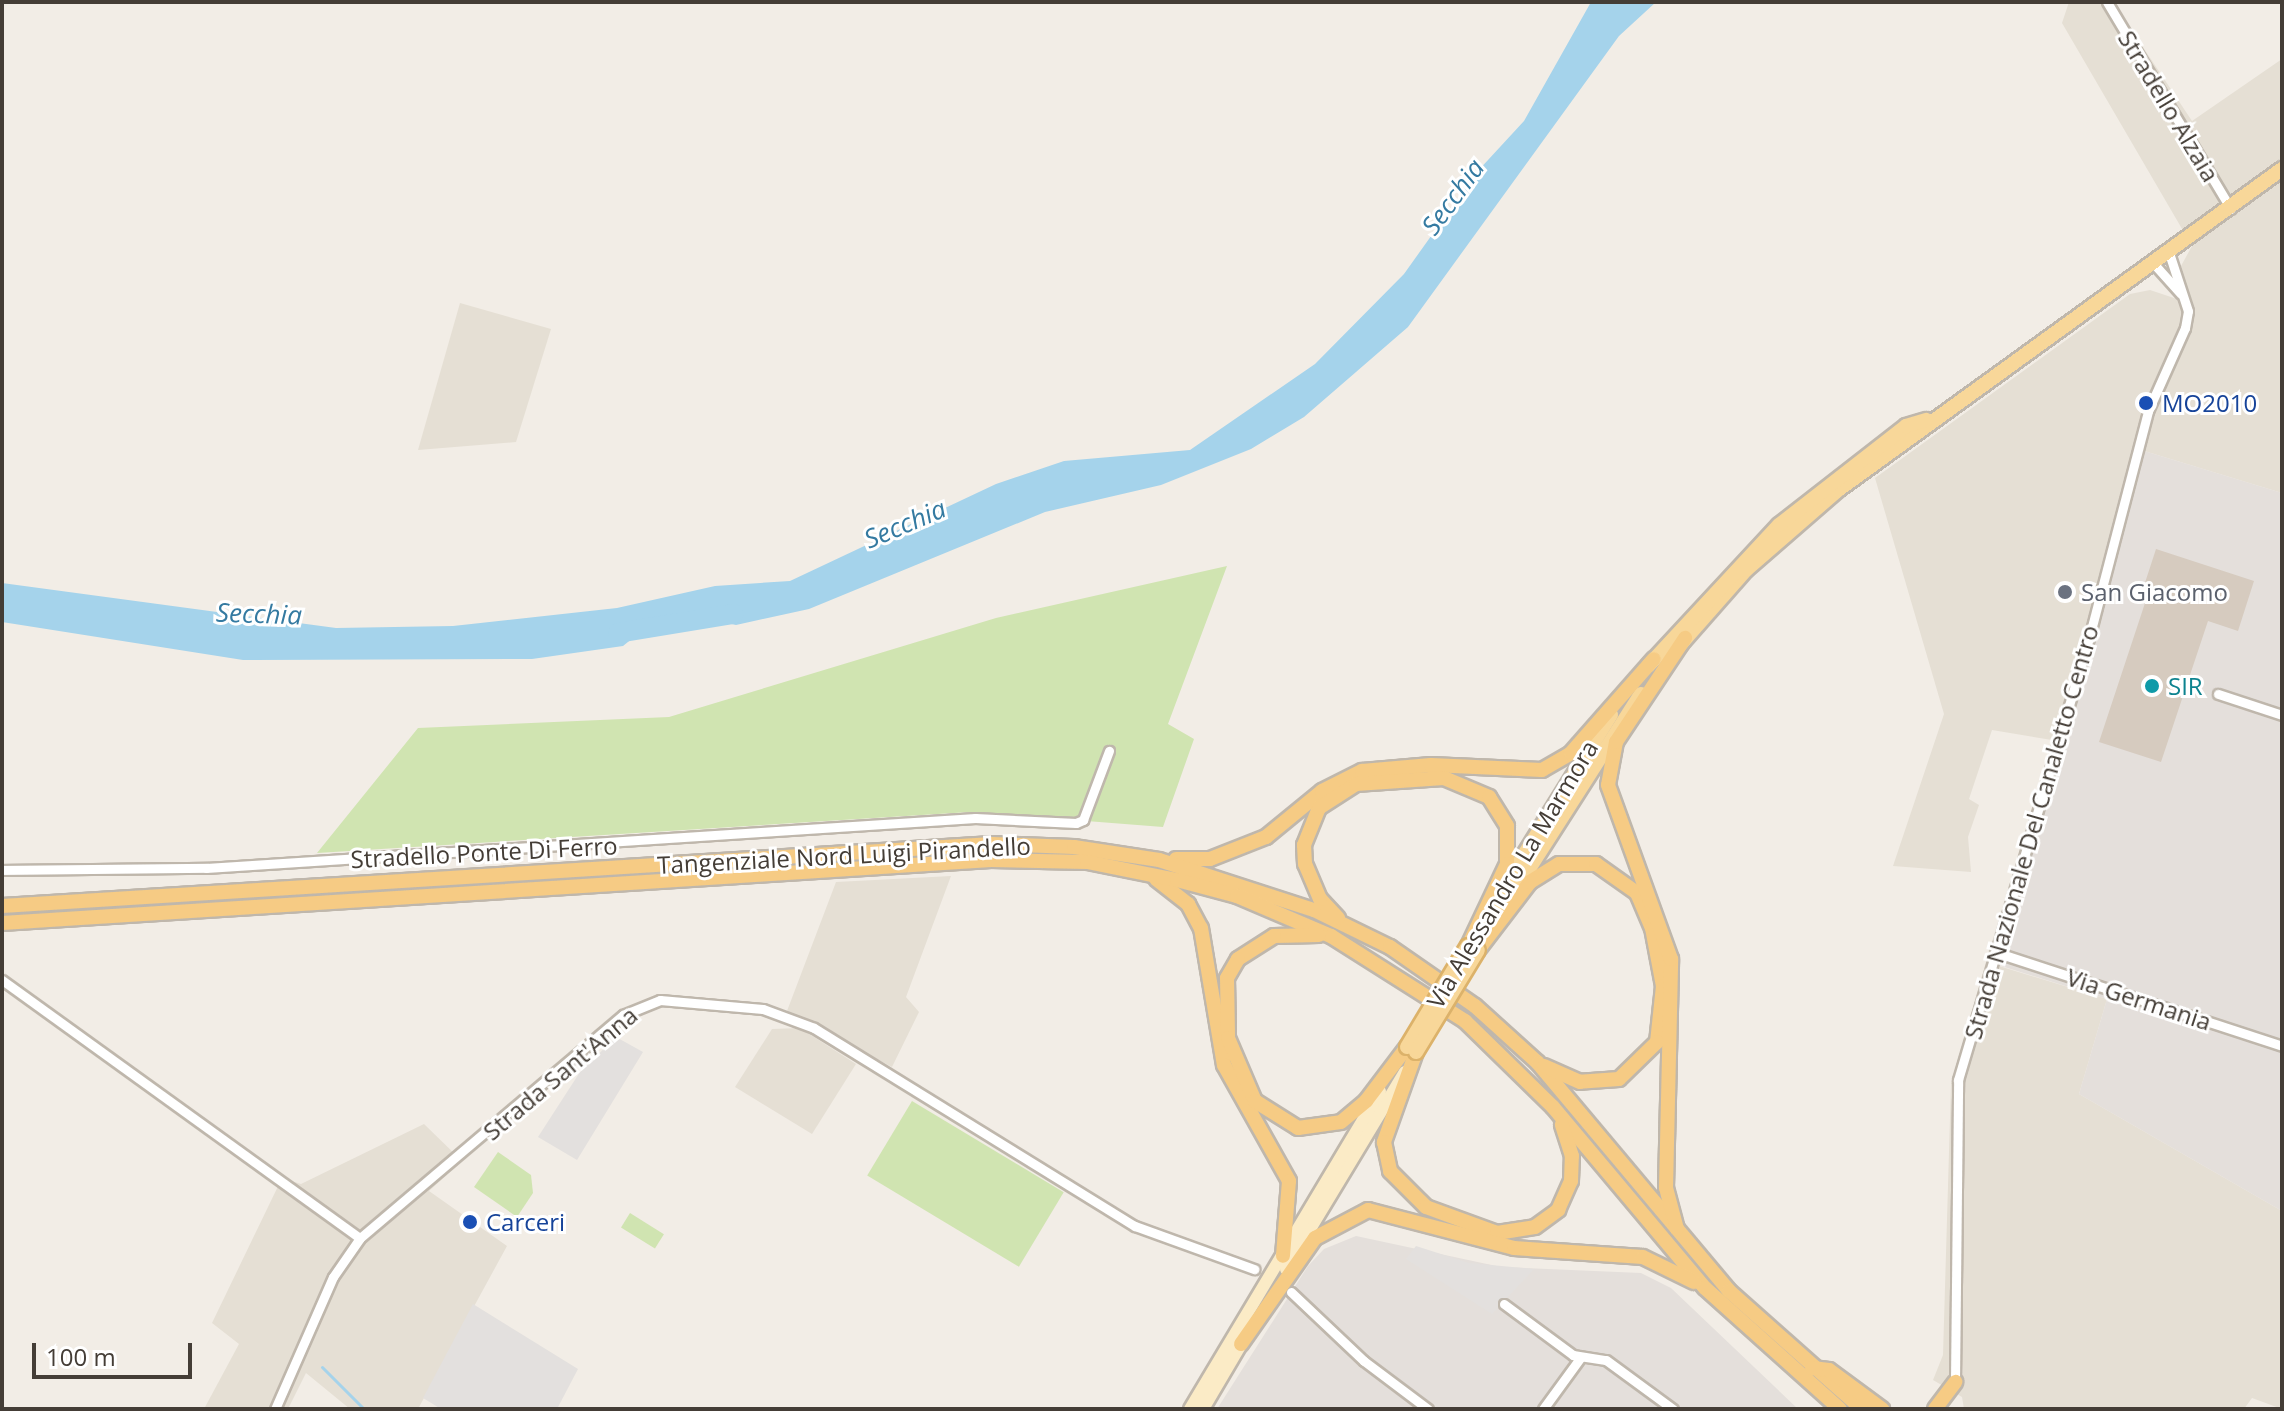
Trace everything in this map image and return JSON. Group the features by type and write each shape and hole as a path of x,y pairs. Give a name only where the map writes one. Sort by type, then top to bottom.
{"highway":[{"path":"1681,1241 1666,1188 1671,959 1608,785 1616,742 1685,638"},
{"path":"1141,864 1210,859 1266,837 1322,791 1362,771 1431,765 1542,770 1571,753 1654,659"},
{"path":"1344,924 1320,899 1305,864 1304,845 1319,808 1356,784 1444,778 1489,797 1507,826 1507,864 1473,948"},
{"name":"Tangenziale Nord Luigi Pirandello","path":"2,906 992,844 1141,864 1242,883 1344,924 1423,968 1538,1063 1681,1241 1812,1368 1862,1409"},
{"name":"Tangenziale Nord Luigi Pirandello","path":"2,923 991,860 1141,864 1237,896 1331,936 1465,1021 1553,1107 1705,1288 1840,1409"},
{"path":"1141,864 1188,904 1201,928 1224,1065 1289,1181 1283,1256"},
{"path":"1473,948 1530,882 1559,864 1596,864 1620,875 1637,893 1652,928 1663,986 1662,1025 1650,1055 1619,1079 1599,1083 1538,1063"},
{"path":"1331,936 1274,936 1238,959 1227,978 1228,1038 1255,1101 1298,1128 1341,1122 1366,1101 1411,1050"},
{"path":"1411,1050 1387,1124 1390,1171 1426,1207 1462,1223 1497,1233 1522,1231 1558,1210 1573,1170 1566,1132 1553,1107"},
{"path":"1241,1344 1315,1238 1368,1210 1514,1248 1643,1257 1705,1288"},
{"path":"1812,1368 1829,1370 1882,1409"},
{"path":"1935,1409 1955,1382"}],"main road":[{"name":"Via Alessandro La Marmora","path":"1473,948 1607,740 1685,638 1787,533 1927,420 2154,264 2282,169"},
{"name":"Via Alessandro La Marmora","path":"1190,1409 1473,948 1597,736 1654,659 1779,525 1906,426 1927,420"},
{"name":"Via Alessandro La Marmora","path":"1203,1409 1411,1050"}],"street":[{"name":"Stradello Alzaia","path":"2107,2 2231,209"},
{"name":"Strada Nazionale Del Canaletto Centro","path":"1955,1382 1956,1090 2148,411 2185,328 2183,296 2169,253"},
{"path":"2154,264 2183,296"},
{"path":"2218,694 2282,715"},
{"name":"Stradello Ponte Di Ferro","path":"2,870 206,868 975,818 1076,823 1083,820 1109,751"},
{"name":"Via Germania","path":"1995,952 2282,1046"},
{"path":"2,980 360,1238"},
{"name":"Strada Sant'Anna","path":"275,1409 333,1277 360,1238 623,1015 645,1003 678,999 763,1009 814,1028 1135,1226 1254,1269"},
{"path":"1291,1292 1364,1361 1428,1409"},
{"path":"1504,1304 1580,1358 1606,1360 1673,1409"},
{"path":"1543,1409 1580,1358"}],"shaded area":[{"path":"2069,2 2113,2 2192,121 2282,59 2282,493 2141,450 2064,742 1992,730 1969,799 1979,805 1968,837 1971,872 1893,866 1944,714 1875,478 2130,294 2150,290 2177,299 2185,290 2181,266 2192,246 2062,23"},
{"path":"460,303 551,329 516,442 418,450"},
{"path":"2141,450 2282,493 2282,1211 2079,1094 2107,999 1998,965"},
{"path":"951,876 906,997 919,1012 892,1067 787,1011 836,882"},
{"path":"1986,962 2107,999 2079,1094 2282,1211 2282,1409 2252,1398 2244,1409 1964,1409 1962,1397 1933,1380 1943,1355 1951,1084"},
{"path":"800,1028 856,1064 812,1134 735,1087 772,1029"},
{"path":"616,1037 643,1052 577,1160 538,1137 580,1072"},
{"path":"424,1124 462,1161 429,1191 507,1246 418,1409 350,1409 306,1373 288,1409 204,1409 239,1344 212,1323 282,1178 301,1184"},
{"path":"1356,1236 1501,1267 1641,1273 1671,1288 1798,1409 1217,1409 1308,1266 1324,1249"},
{"path":"1416,1246 1469,1263 1534,1269 1492,1314 1406,1259"},
{"path":"473,1304 578,1369 557,1409 441,1409 423,1398"}],"green space":[{"path":"1227,566 1168,724 1194,739 1163,827 970,812 317,853 418,728 669,717 996,618"},
{"path":"912,1101 1064,1192 1019,1267 867,1176"},
{"path":"498,1152 531,1175 533,1193 517,1217 474,1187"},
{"path":"630,1213 664,1234 655,1249 621,1227"}],"water":[{"path":"1591,2 1656,2 1619,36 1408,327 1304,417 1251,449 1161,485 1045,512 809,609 736,625 688,615 655,620 623,646 532,659 243,660 2,622 2,583 336,628 453,626 617,608 715,586 790,581 996,484 1064,461 1190,450 1315,364 1404,274 1476,173 1524,121"}],"building":[{"name":"SIR","path":"2156,549 2254,581 2238,631 2208,621 2161,762 2099,742 2146,600 2140,598"}],"waterway":[{"name":"Secchia","path":"618,633 733,614"},
{"path":"322,1367 364,1409"}],"place":[{"name":"MO2010","path":"2146,403"},
{"name":"San Giacomo","path":"2065,592"},
{"name":"SIR","path":"2152,686"},
{"name":"Carceri","path":"470,1222"}]}
